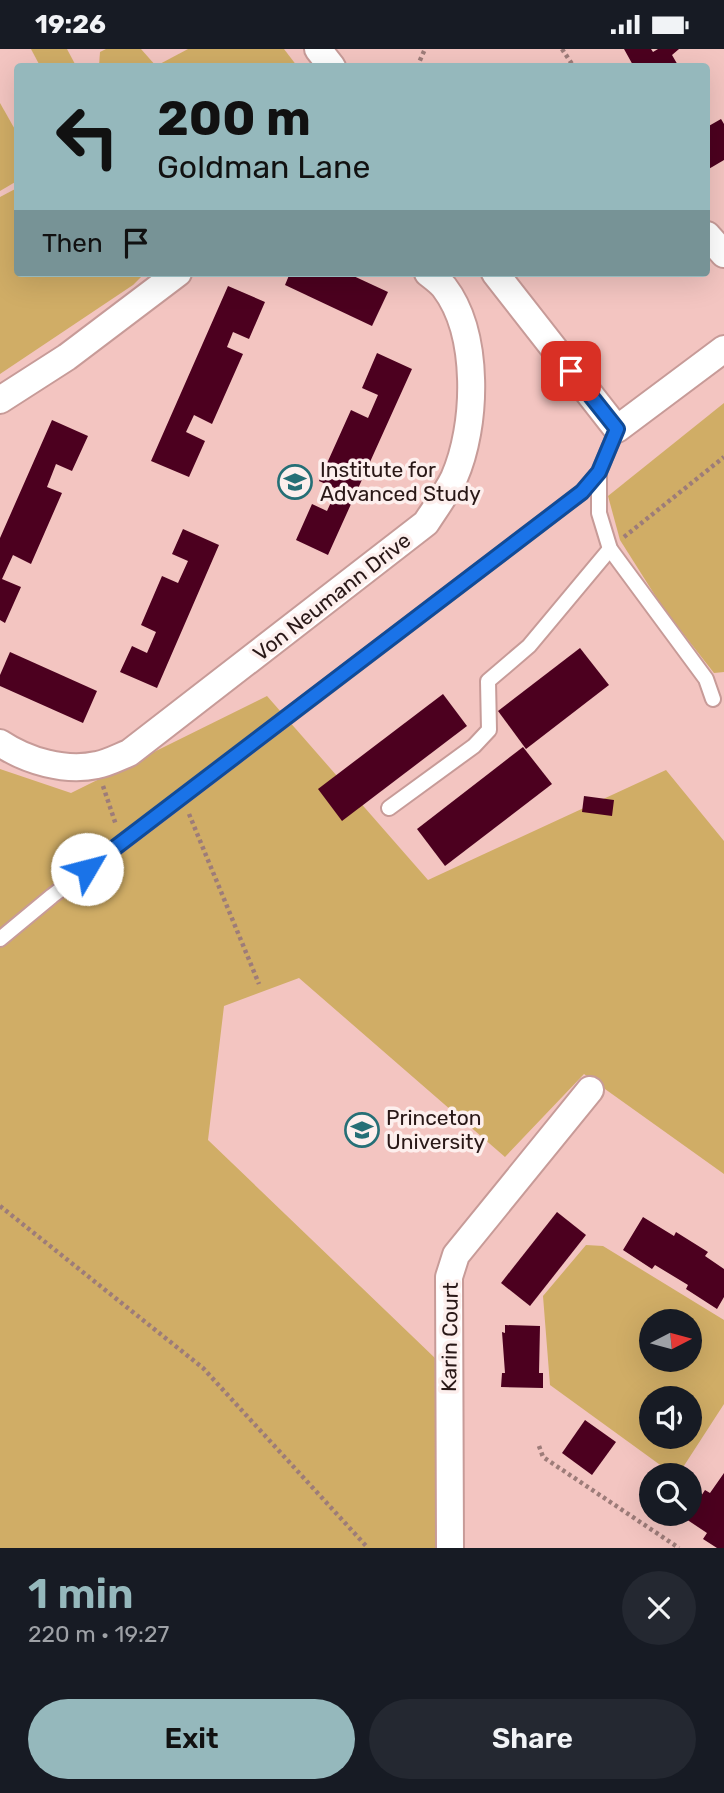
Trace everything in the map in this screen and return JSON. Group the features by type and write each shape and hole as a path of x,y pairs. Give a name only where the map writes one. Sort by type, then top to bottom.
{"street":[{"path":"318,49 329,63"},
{"path":"710,238 724,254"},
{"path":"0,400 77,349 173,277"},
{"name":"Von Neumann Drive","path":"0,743 13,752 58,767 96,766 129,753 426,523 453,478 468,432 473,391 460,320 444,287 433,277"},
{"path":"498,277 617,429 724,349"},
{"name":"Karin Court","path":"450,1548 449,1276 456,1255 590,1090"}],"lane":[{"path":"0,939 582,492 599,472 617,429"},
{"path":"599,472 599,513 610,549 706,679 713,699"},
{"path":"389,808 474,746 489,730 488,681 529,646 610,549"}],"path":[{"path":"610,549 724,457"},
{"path":"96,766 122,843"},
{"path":"182,797 259,984"},
{"path":"0,1206 203,1368 368,1548"},
{"path":"539,1446 543,1457 679,1548"}],"shaded area":[{"path":"31,49 67,49 74,63 38,63"},
{"path":"106,49 141,49 153,63 99,63 100,52"},
{"path":"188,49 284,49 295,63 162,63"},
{"path":"0,103 14,128 14,183 0,191"},
{"path":"14,190 14,277 141,277 0,374 0,197"},
{"path":"724,403 724,672 714,673 663,608 620,540 608,496"},
{"path":"267,696 428,880 666,770 724,841 724,1174 584,1074 505,1157 299,978 224,1006 208,1140 436,1359 435,1548 0,1548 0,769 71,793"},
{"path":"586,1245 603,1246 724,1320 724,1404 702,1438 702,1386 639,1386 639,1449 695,1449 686,1463 657,1463 550,1385 543,1296"}],"building":[{"path":"624,49 651,49 653,52 658,49 679,49 672,55 677,63 632,63"},
{"path":"721,119 724,124 724,160 710,168 710,125"},
{"path":"288,277 356,277 388,292 372,326 285,285"},
{"path":"228,286 265,302 249,339 233,332 227,347 243,354 212,424 194,415 186,432 205,441 189,477 151,461"},
{"path":"377,353 412,369 328,555 296,540 312,504 327,511 337,489 319,481 351,410 368,418 378,395 362,388"},
{"path":"52,420 88,436 72,471 56,464 47,487 62,493 31,564 13,555 2,579 21,587 5,623 0,620 0,538"},
{"path":"183,529 219,545 157,688 120,672 132,646 147,653 156,632 141,625 162,576 178,583 188,561 172,554"},
{"path":"580,648 609,685 526,749 498,711"},
{"path":"10,652 97,691 83,723 0,686 0,675"},
{"path":"443,694 467,726 342,821 318,789"},
{"path":"523,747 552,784 445,866 417,829"},
{"path":"584,796 614,800 612,816 582,812"},
{"path":"557,1212 586,1235 530,1306 501,1283"},
{"path":"643,1217 674,1236 676,1232 708,1252 705,1256 724,1269 724,1297 717,1309 686,1289 688,1285 655,1265 652,1269 623,1250"},
{"path":"505,1325 540,1326 539,1373 543,1373 543,1388 501,1387 502,1373 505,1373 502,1332 505,1333"},
{"path":"585,1420 616,1442 592,1475 562,1453"},
{"path":"724,1473 724,1548 717,1548 703,1539 707,1533 696,1526 702,1526 702,1495 705,1490 710,1493"}],"place":[{"name":"Institute for Advanced Study","path":"295,482"},
{"name":"Princeton University","path":"362,1130"}],"route":[{"path":"87,869 582,492 599,472 617,429 571,371"}]}
